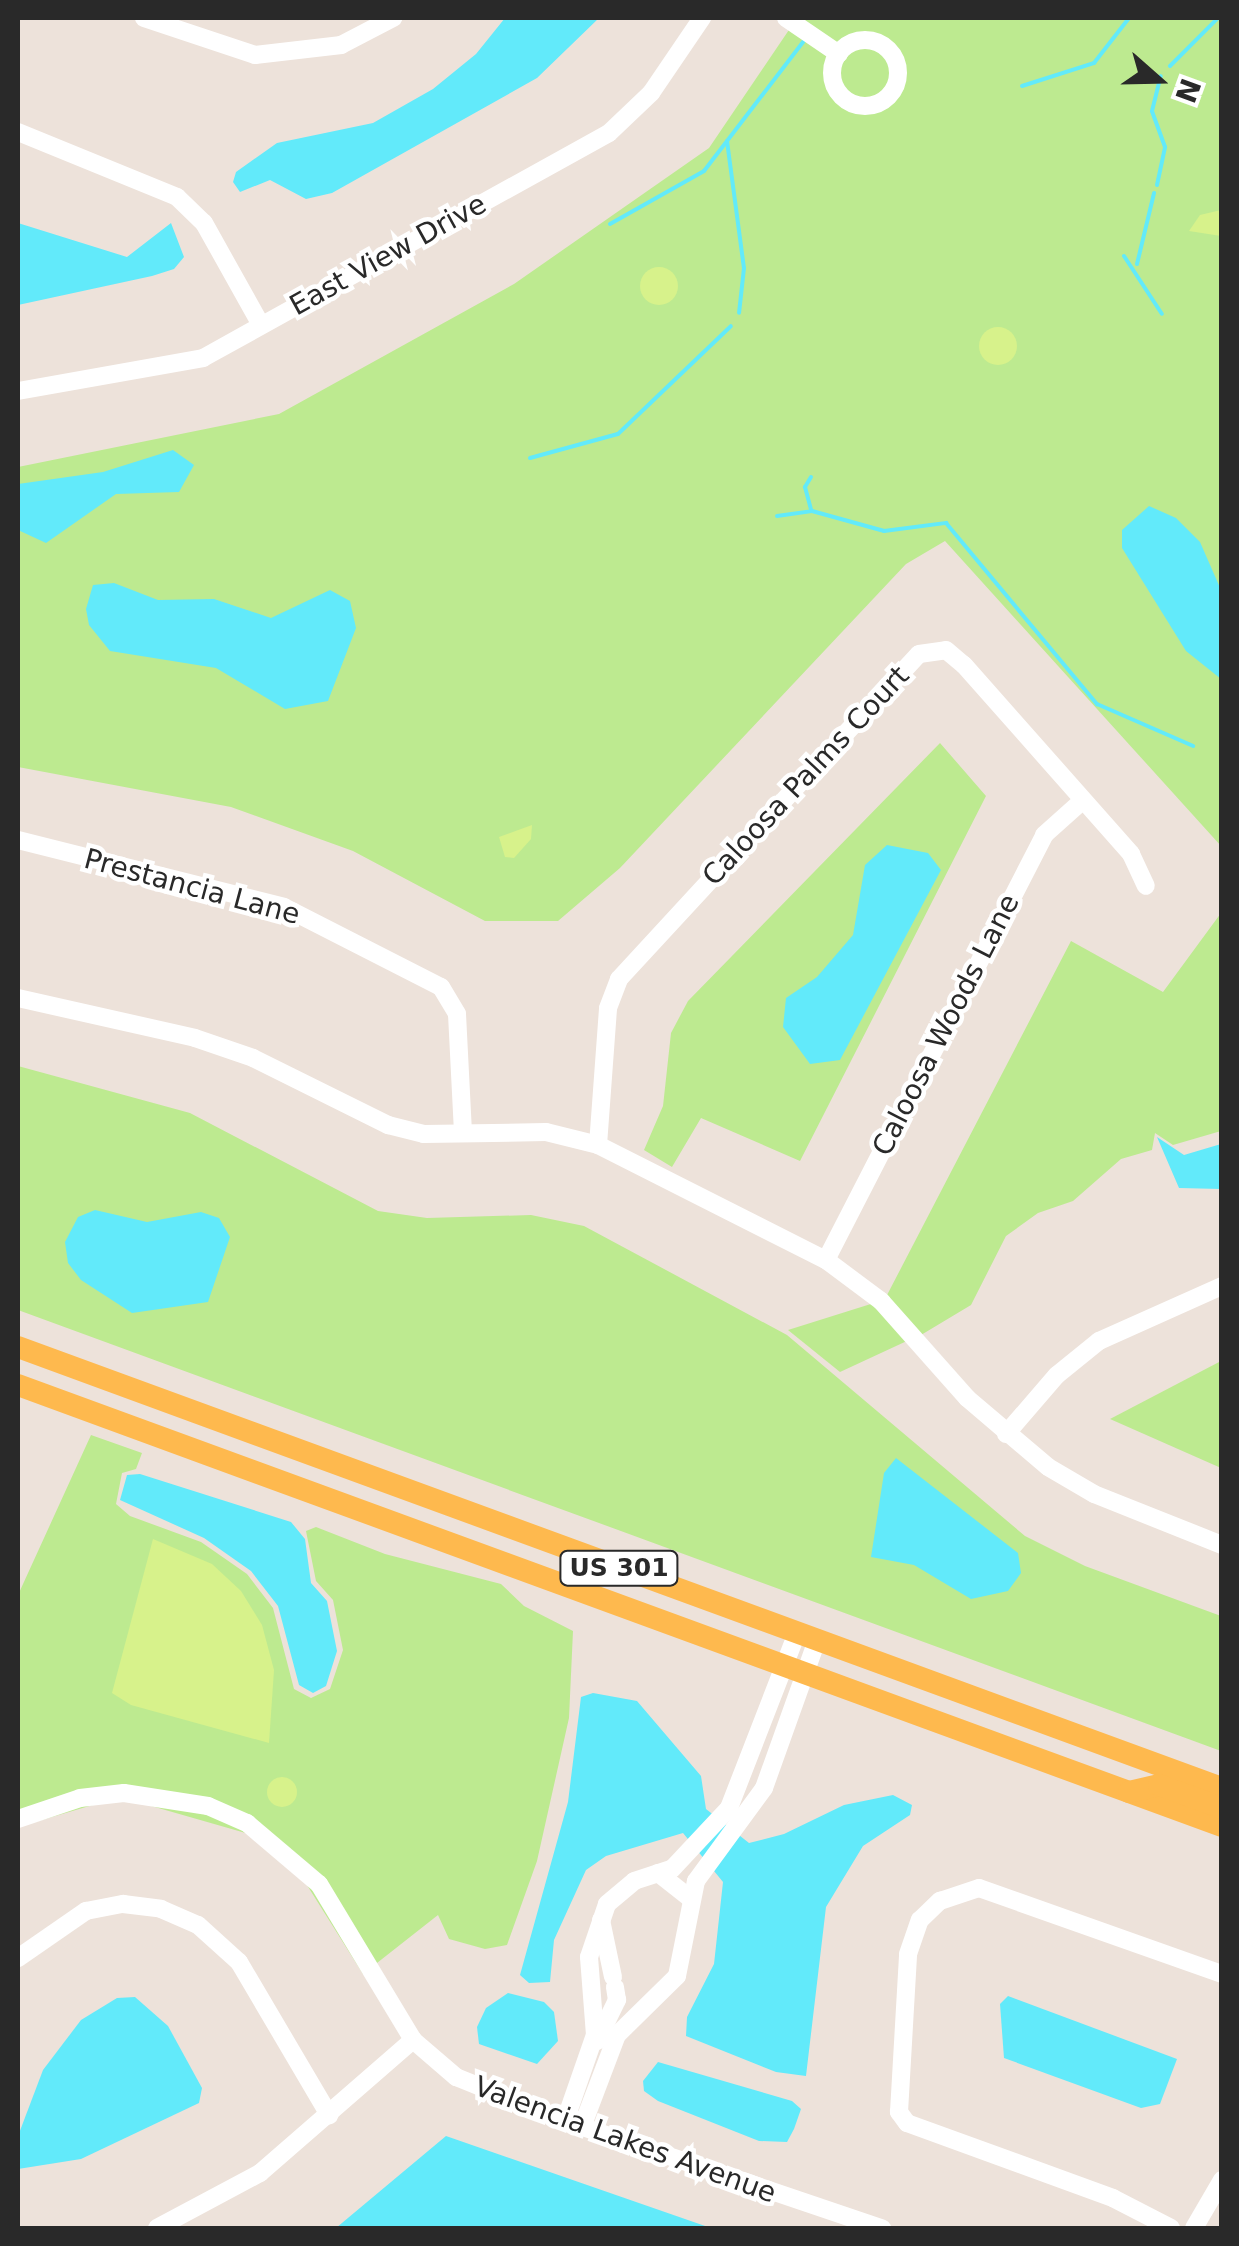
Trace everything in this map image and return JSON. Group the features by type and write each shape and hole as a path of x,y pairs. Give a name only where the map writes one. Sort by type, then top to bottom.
{"main road":[{"name":"US 301","path":"18,1347 1222,1788"},
{"name":"US 301","path":"18,1385 1222,1826"},
{"path":"1130,1792 1159,1785 1222,1808"}],"street":[{"path":"144,18 255,54 341,46 393,18"},
{"name":"East View Drive","path":"18,391 203,358 609,133 651,93 702,18"},
{"path":"786,18 839,54"},
{"path":"18,132 164,188 191,208 261,325"},
{"name":"Caloosa Palms Court","path":"598,1145 608,1008 619,979 919,654 946,650 964,664 1131,854 1146,886"},
{"name":"Caloosa Woods Lane","path":"826,1260 1044,835 1082,801"},
{"name":"Prestancia Lane","path":"18,840 284,907 442,987 458,1014 464,1133"},
{"path":"18,998 195,1038 253,1058 388,1125 464,1133 546,1132 598,1145 826,1260 881,1301 1006,1434 1094,1494 1222,1545"},
{"path":"1006,1434 1057,1375 1099,1341 1222,1286"},
{"path":"573,2124 618,2035 678,1976 691,1899 735,1814 806,1636"},
{"name":"Valencia Lakes Avenue","path":"18,1819 80,1798 124,1793 208,1806 247,1824 319,1884 413,2040 456,2077 573,2124 882,2228"},
{"path":"573,2124 595,2035 589,1957 601,1920 618,1893 689,1853 735,1814"},
{"path":"658,1873 691,1899"},
{"path":"1171,2228 1113,2198 907,2123 900,2112 908,1954 920,1920 940,1901 979,1888 1222,1974"},
{"path":"18,1958 86,1911 123,1904 161,1909 198,1925 239,1962 330,2115"},
{"path":"587,2062 617,2000 601,1920"},
{"path":"157,2228 218,2201 330,2115 413,2040"},
{"path":"1194,2228 1222,2180"}],"green space":[{"path":"797,18 1221,18 1221,846 945,541 906,564 620,868 558,921 485,921 353,851 231,807 18,767 18,467 279,414 514,284 709,148"},
{"path":"1221,210 1221,236 1189,231 1200,215"},
{"path":"659,267 672,273 678,286 672,299 659,305 646,299 640,286 646,273"},
{"path":"998,327 1011,333 1017,346 1011,359 998,365 985,359 979,346 985,333"},
{"path":"940,743 986,796 800,1161 701,1118 672,1167 644,1150 663,1106 671,1033 688,1001"},
{"path":"532,825 531,839 514,858 505,857 499,837"},
{"path":"1221,913 1221,1131 1173,1145 1155,1133 1152,1150 1121,1159 1073,1201 1038,1213 1006,1236 971,1305 921,1335 886,1297 1071,941 1163,992"},
{"path":"18,1066 190,1113 378,1211 427,1218 531,1215 584,1226 787,1335 1025,1536 1085,1566 1221,1616 1221,1751 18,1310"},
{"path":"874,1303 909,1340 840,1372 788,1330"},
{"path":"1221,1361 1221,1468 1110,1419"},
{"path":"91,1435 142,1453 136,1469 122,1473 116,1504 130,1516 201,1542 247,1574 273,1608 294,1689 311,1698 330,1689 343,1650 333,1600 316,1581 306,1531 316,1527 385,1554 501,1584 524,1606 573,1631 569,1718 537,1861 507,1945 485,1949 449,1939 438,1915 363,1974 305,1882 263,1838 120,1797 18,1827 18,1595"},
{"path":"153,1539 212,1564 241,1591 262,1625 274,1670 269,1743 131,1705 112,1693"},
{"path":"282,1777 296,1786 297,1792 288,1806 282,1807 268,1798 267,1792 276,1778"}],"water":[{"path":"505,18 599,18 537,78 332,193 306,199 270,180 240,192 233,182 236,172 277,143 373,123 433,89 476,54"},
{"path":"18,223 127,257 171,223 184,257 174,269 152,276 18,305"},
{"path":"173,450 194,465 179,492 116,494 46,543 18,530 18,484 103,472"},
{"path":"1149,506 1176,518 1200,542 1221,590 1221,679 1186,651 1122,548 1122,530"},
{"path":"114,583 158,600 214,599 271,618 330,590 350,601 356,628 328,701 285,709 216,668 110,651 89,625 86,609 93,585"},
{"path":"887,845 928,853 941,870 840,1060 810,1064 783,1027 786,998 817,977 853,935 865,865"},
{"path":"1157,1137 1184,1155 1221,1144 1221,1189 1179,1188"},
{"path":"95,1210 147,1222 201,1212 219,1218 230,1237 208,1302 132,1313 81,1280 68,1263 65,1242 78,1217"},
{"path":"896,1458 1018,1553 1021,1573 1008,1591 971,1599 914,1565 871,1557 884,1473"},
{"path":"140,1474 291,1522 305,1539 311,1583 327,1601 337,1651 326,1686 313,1693 299,1685 278,1606 251,1571 204,1538 120,1500 127,1475"},
{"path":"593,1693 637,1701 701,1776 706,1809 749,1843 784,1834 844,1805 893,1795 912,1805 910,1815 863,1846 826,1907 806,2076 776,2072 686,2036 687,2017 714,1964 723,1882 683,1833 606,1856 586,1870 554,1940 550,1982 529,1983 520,1975 568,1802 581,1697"},
{"path":"508,1993 544,2002 554,2012 558,2041 537,2064 479,2044 477,2027 486,2008"},
{"path":"1008,1996 1177,2059 1160,2104 1141,2108 1004,2058 1000,2004"},
{"path":"135,1997 168,2026 202,2088 199,2103 81,2159 18,2169 18,2136 43,2070 81,2020 117,1998"},
{"path":"658,2062 792,2101 801,2109 787,2142 759,2141 658,2101 644,2091 643,2081"},
{"path":"446,2136 708,2227 711,2228 336,2228"}],"waterway":[{"path":"1022,86 1094,63 1129,18"},
{"path":"1170,66 1218,18"},
{"path":"610,224 704,171 803,42"},
{"path":"1157,185 1165,147 1152,111 1161,76"},
{"path":"727,141 744,268 739,313"},
{"path":"1137,264 1154,193"},
{"path":"1124,256 1162,314"},
{"path":"530,458 618,434 731,326"},
{"path":"811,477 805,487 811,510"},
{"path":"777,516 812,511 884,531 946,523 1097,704 1193,746"}]}
